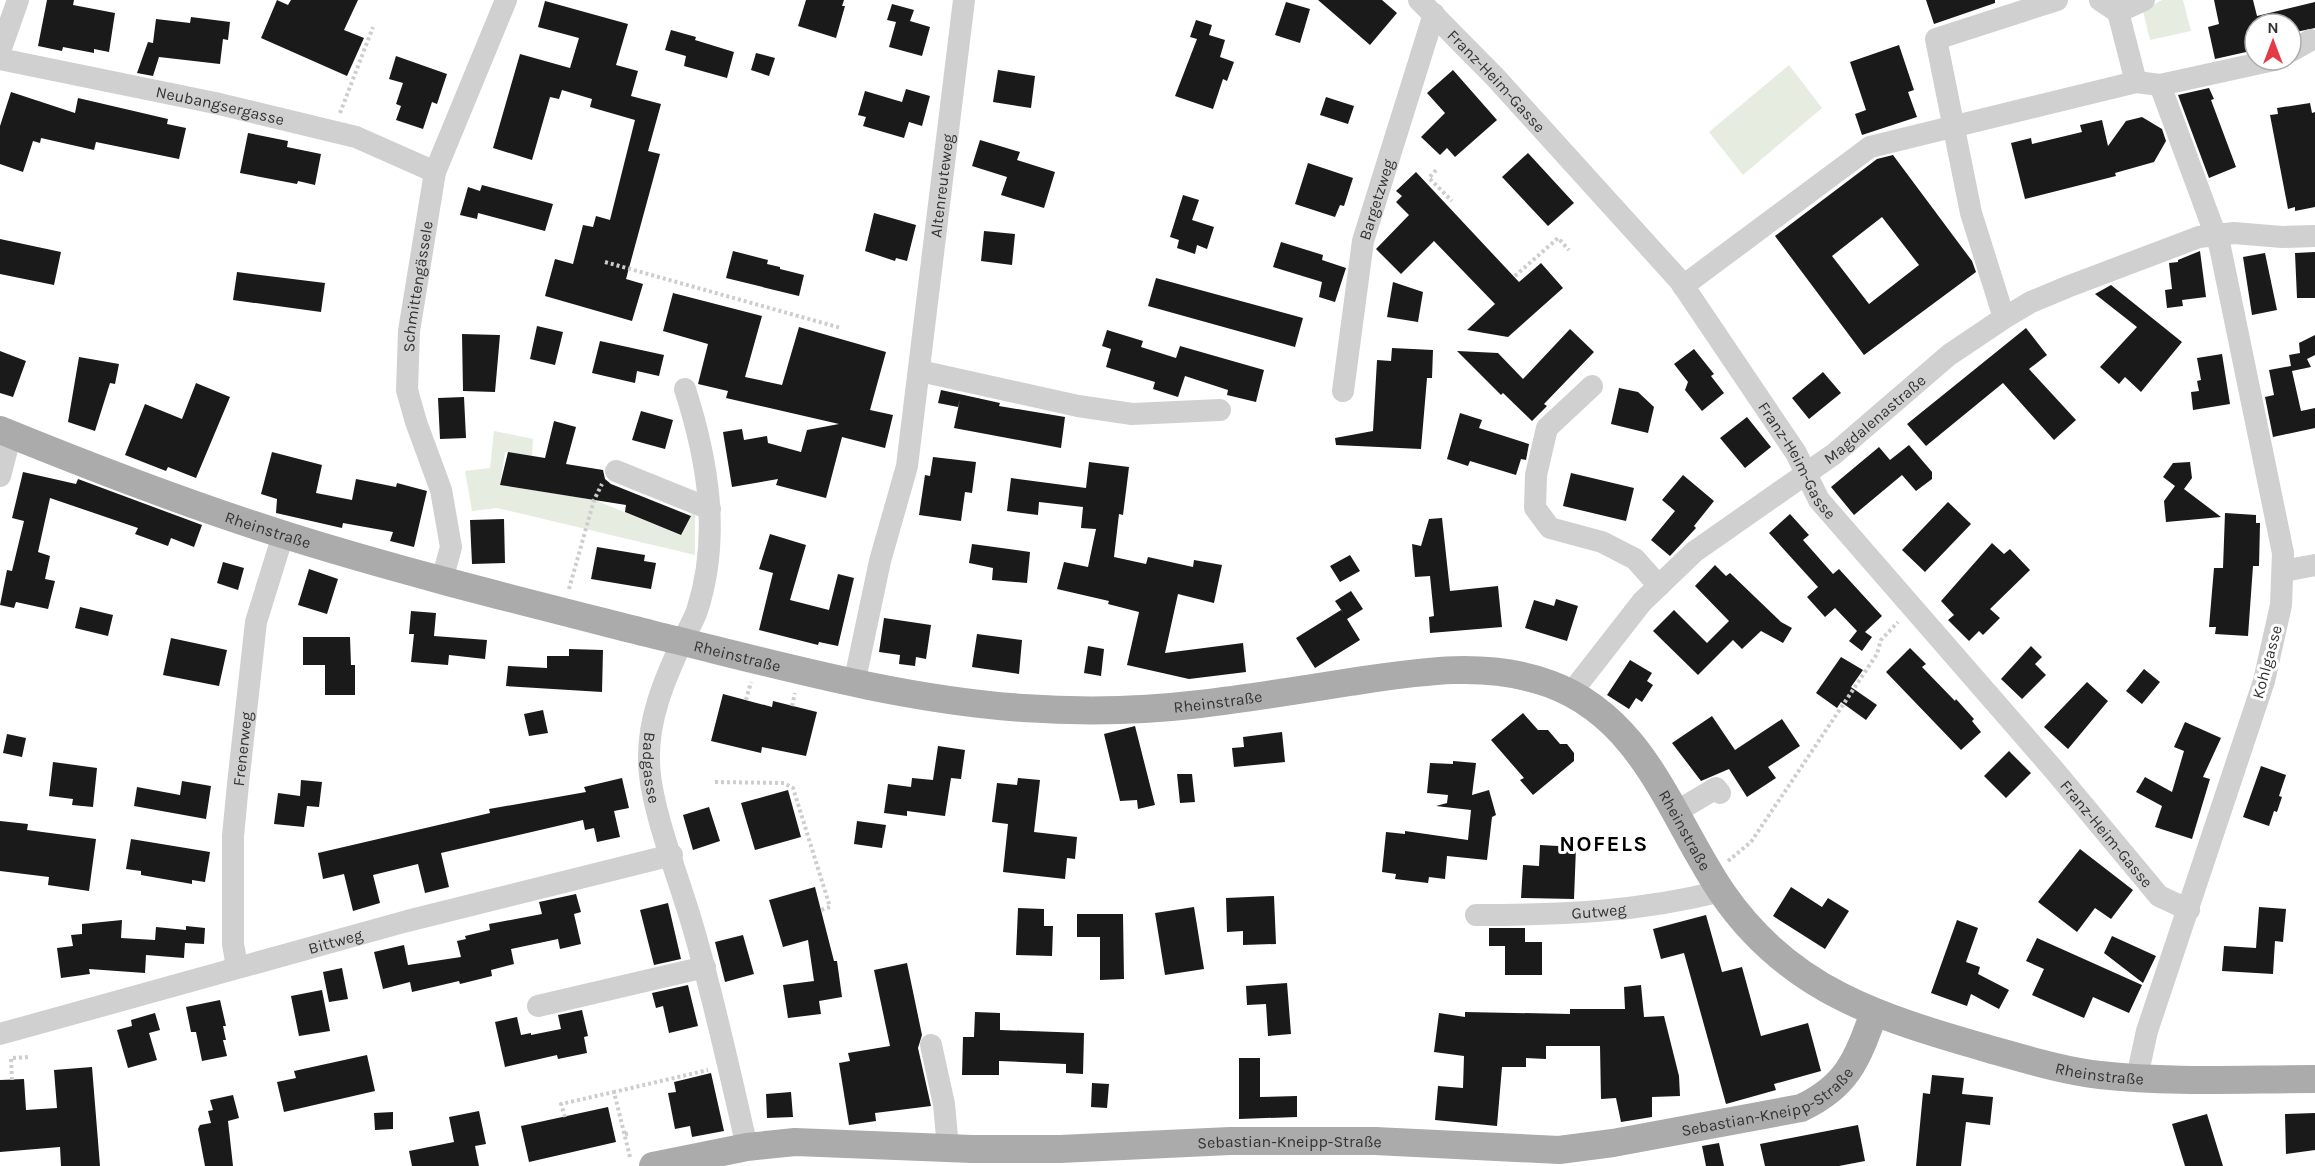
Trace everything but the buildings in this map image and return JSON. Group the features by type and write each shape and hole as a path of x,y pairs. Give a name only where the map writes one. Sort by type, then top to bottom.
{"main road":[{"name":"Rheinstraße","path":"5,432 139,484 283,535 442,580 855,684 976,704 1077,710 1194,705 1429,671 1474,670 1521,675 1553,684 1571,693 1619,728 1646,760 1676,812 1770,949 1794,970 1841,999 1912,1027 2095,1075 2315,1079"},
{"name":"Sebastian-Kneipp-Straße","path":"642,1163 795,1142 948,1148 1060,1149 1230,1141 1375,1141 1559,1150 1613,1143 1801,1108 1823,1098 1841,1081 1851,1067 1875,1013"}],"street":[{"path":"0,51 18,0"},
{"name":"Schmittengässele","path":"442,580 451,547 441,490 407,390 409,331 435,172 506,0"},
{"name":"Altenreuteweg","path":"855,684 880,561 907,466 964,0"},
{"path":"2004,318 1971,213 1936,39 2057,0"},
{"path":"2136,82 2109,6 2144,0"},
{"name":"Franz-Heim-Gasse","path":"1426,7 1615,207 1683,286 1789,443 1818,500 1913,606 2159,896 2189,910"},
{"name":"Bargetzweg","path":"1343,392 1363,241 1426,7"},
{"name":"Neubangsergasse","path":"0,59 215,103 333,131 356,137 435,172"},
{"path":"1683,286 1870,147 2136,82 2160,85 2243,67"},
{"path":"2160,85 2215,235"},
{"name":"Magdalenastraße","path":"1571,693 1615,635 1659,586 1694,552 1846,444 1949,355 2004,318 2031,302 2185,241 2215,235 2315,236"},
{"name":"Kohlgasse","path":"2137,1077 2147,1031 2264,681 2281,605 2283,553 2215,235"},
{"path":"920,371 1078,406 1132,414 1220,410"},
{"path":"1592,386 1548,428 1536,475 1535,508 1550,528 1602,542 1635,559 1659,586"},
{"name":"Badgasse","path":"685,389 697,426 710,509 709,558 697,612 664,683 650,729 649,766 659,814 705,967 747,1147"},
{"path":"0,476 5,432"},
{"path":"616,471 710,509"},
{"name":"Frenerweg","path":"237,967 233,944 232,836 256,622 283,535"},
{"path":"2283,571 2315,565"},
{"path":"1676,812 1721,788"},
{"name":"Bittweg","path":"0,1034 237,967 517,892 672,855"},
{"name":"Gutweg","path":"1476,915 1598,912 1646,908 1721,878"},
{"path":"538,1006 705,967"},
{"path":"931,1045 944,1104 948,1148"}],"path":[{"path":"333,131 373,27"},
{"path":"1436,170 1429,178 1452,201"},
{"path":"1515,276 1558,238 1569,250"},
{"path":"605,262 841,328"},
{"path":"564,611 594,500"},
{"path":"1721,878 1751,842 1877,654 1881,640 1913,606"},
{"path":"715,782 784,783 793,789 830,907 821,910"},
{"path":"12,1080 10,1058 29,1057"},
{"path":"565,1117 561,1104 728,1065"},
{"path":"614,1092 625,1134 642,1163"},
{"path":"625,1134 631,1133"}],"shaded area":[{"path":"2162,0 2183,0 2191,31 2150,40 2143,11"},
{"path":"1789,65 1822,108 1743,175 1709,132"},
{"path":"494,431 533,439 532,456 505,452 500,485 595,500 680,535 692,513 695,514 695,555 497,508 472,511 465,471 490,468"}],"district":[{"name":"NOFELS","path":"1604,844"}]}
